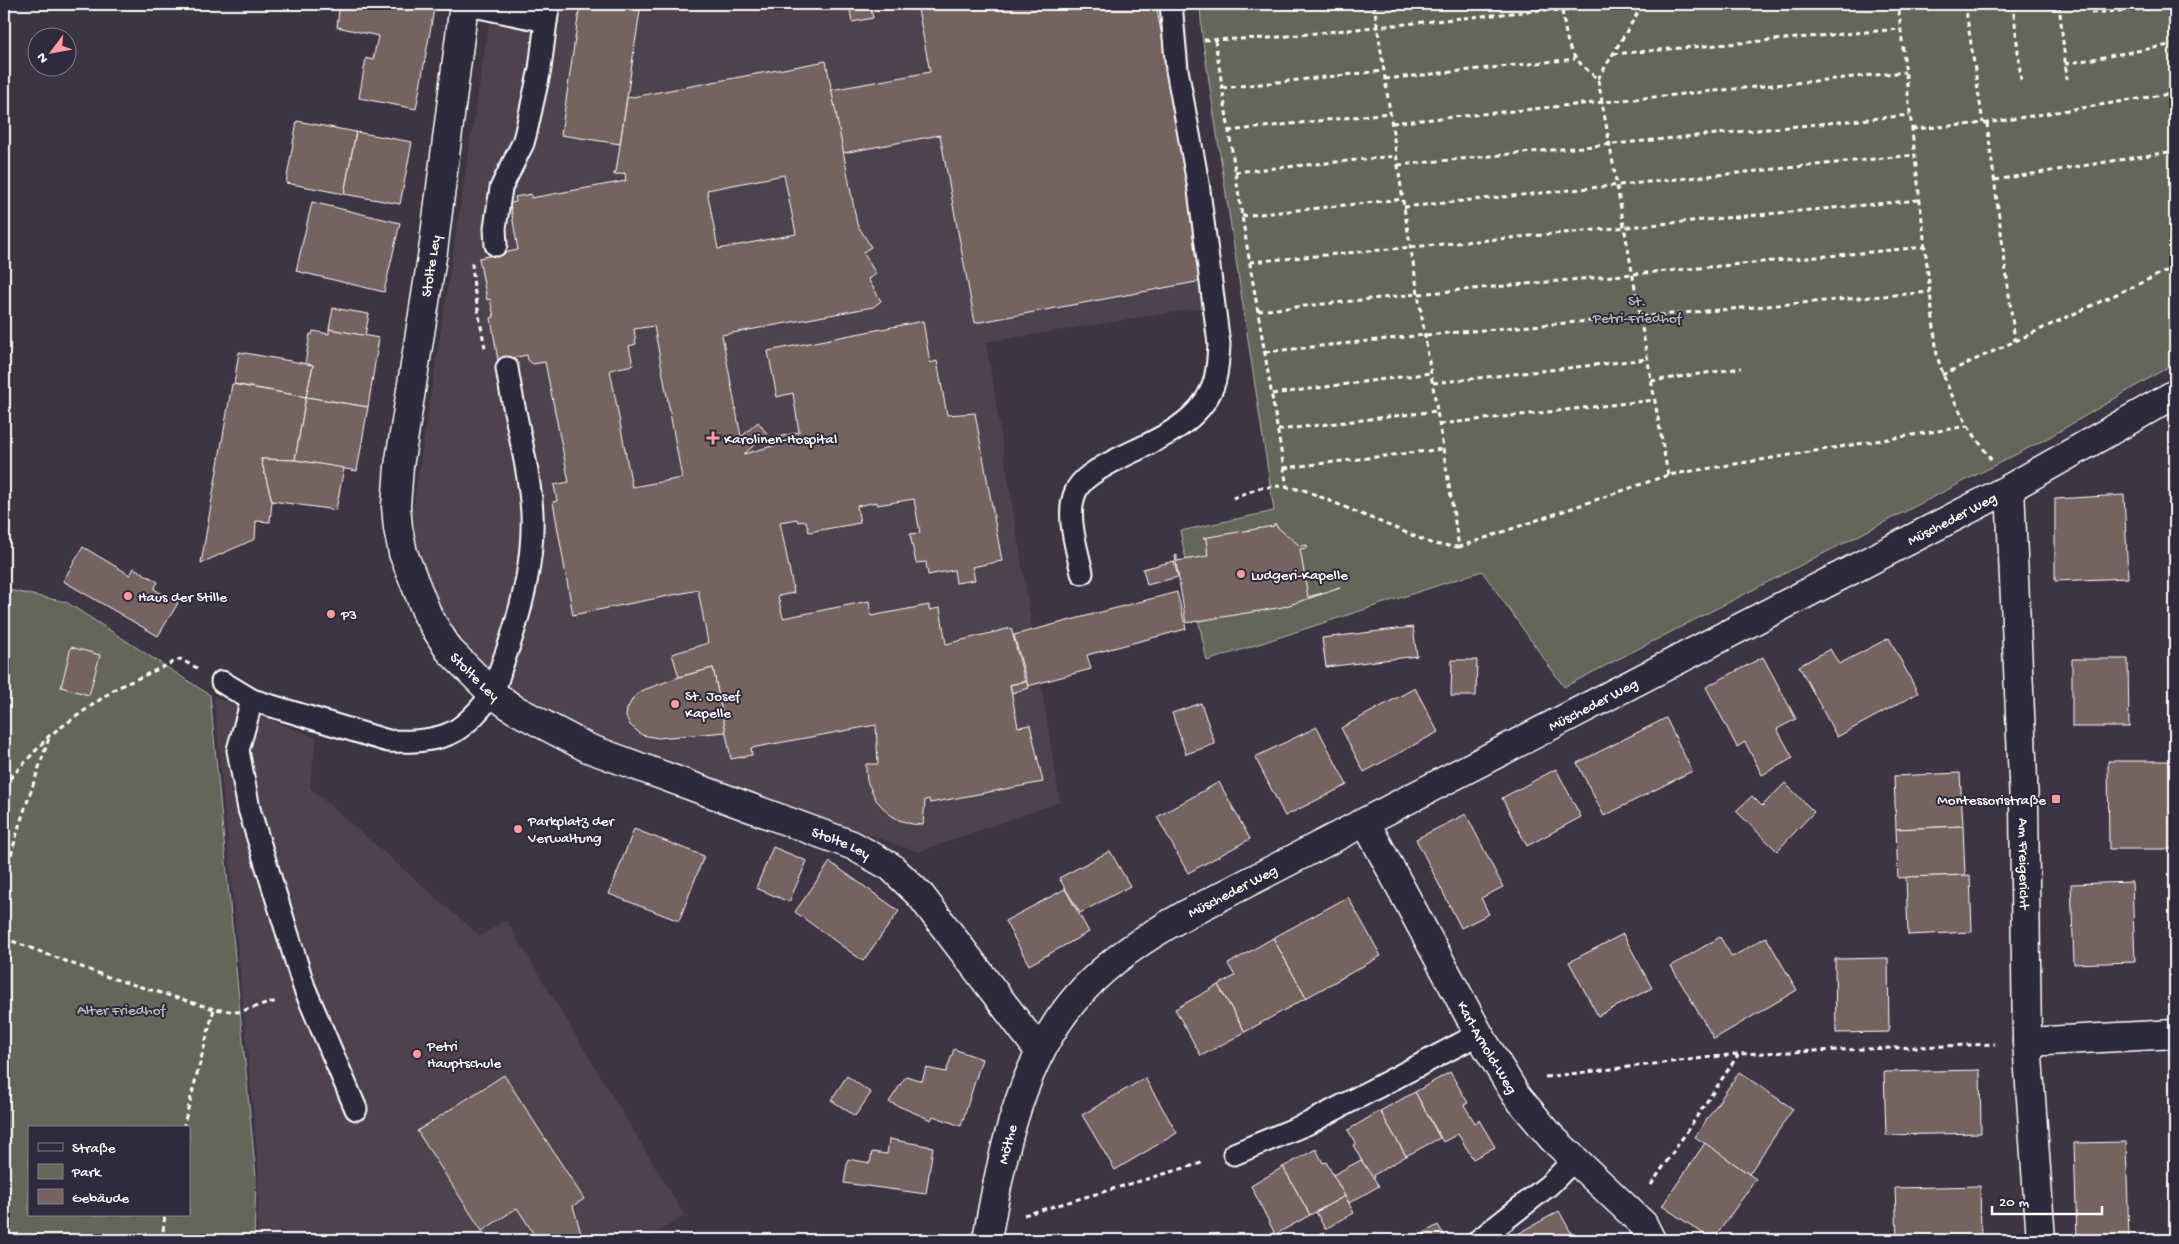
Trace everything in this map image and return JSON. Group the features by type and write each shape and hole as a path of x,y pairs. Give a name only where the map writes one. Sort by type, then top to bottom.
{"street":[{"name":"Stolte Ley","path":"464,4 433,251 399,466 396,506 403,553 428,616 449,650 492,693 514,709 588,748 852,845 891,867 921,896 1040,1052"},
{"name":"Müscheder Weg","path":"1040,1052 1083,989 1133,948 1178,919 2010,488 2175,394"},
{"name":"Am Freigericht","path":"2010,488 2024,803 2026,1042 2041,1240"},
{"name":"Karl-Arnold-Weg","path":"1366,822 1507,1082 1530,1112 1575,1159 1643,1224 1651,1240"},
{"path":"2026,1042 2175,1034"},
{"name":"Möthe","path":"988,1233 1010,1133 1025,1086 1040,1052"}],"lane":[{"path":"464,4 548,12 540,69 526,132 523,143 501,188 495,228 496,245"},
{"path":"1082,573 1072,528 1073,501 1076,490 1086,479 1102,467 1176,429 1192,416 1204,402 1213,386 1218,366 1219,344 1198,183 1177,70 1172,4"},
{"path":"222,682 252,700 374,738 400,742 432,738 455,731 473,716 492,693 513,635 523,596 531,540 532,514 529,488 507,368"},
{"path":"252,700 238,750 249,809 304,987 356,1109"},
{"path":"1234,1154 1309,1123 1480,1034"},
{"path":"1479,1240 1544,1190 1575,1159"}],"path":[{"path":"1374,4 1410,247 1459,547"},
{"path":"1540,4 1541,10"},
{"path":"1174,42 1268,38 1541,10 1562,11 1589,5 1611,4"},
{"path":"1598,79 1643,4"},
{"path":"1898,4 1937,355 1942,375 1951,397 1968,426 2010,488"},
{"path":"1965,4 1995,180 2015,341"},
{"path":"2013,4 2021,80"},
{"path":"2059,4 2067,79"},
{"path":"2091,13 2175,7"},
{"path":"1562,11 1569,50 1575,59 1598,79 1668,475"},
{"path":"1613,54 1900,29"},
{"path":"1215,40 1228,131 1288,487"},
{"path":"2065,64 2175,44"},
{"path":"1385,79 1575,59"},
{"path":"1222,88 1384,71"},
{"path":"1392,123 1905,72"},
{"path":"1912,129 1985,123 2175,93"},
{"path":"1228,131 1390,113"},
{"path":"1398,165 1910,115"},
{"path":"1995,180 2175,151"},
{"path":"1404,207 1914,155"},
{"path":"1235,172 1397,156"},
{"path":"1242,216 1403,199"},
{"path":"1250,262 1625,229 1919,200"},
{"path":"1258,311 1924,246"},
{"path":"472,257 474,288 486,351"},
{"path":"1942,375 2175,267"},
{"path":"1265,352 1425,335 1930,292"},
{"path":"1433,384 1647,359"},
{"path":"1651,381 1741,368"},
{"path":"1272,394 1431,373"},
{"path":"1440,424 1654,400"},
{"path":"1278,430 1437,411"},
{"path":"1233,498 1259,488 1288,487 1304,490 1433,544 1459,547 1668,475 1968,426"},
{"path":"1284,468 1443,449"},
{"path":"4,785 50,735 115,690 180,659 222,682"},
{"path":"4,881 19,826 50,735"},
{"path":"4,938 108,977 214,1009 238,1012 272,1004 304,987"},
{"path":"184,1126 214,1009"},
{"path":"1507,1082 1738,1054 2026,1042"},
{"path":"1632,1213 1738,1054"},
{"path":"988,1233 1234,1154"},
{"path":"162,1240 166,1216"}],"shaded area":[{"name":"Karolinen-Hospital","path":"492,4 1184,4 1218,305 986,342 1060,802 918,852 570,728 504,685 446,625 409,533"},
{"name":"Petri Hauptschule","path":"214,697 316,738 310,788 480,936 506,920 685,1216 649,1237 648,1240 257,1240 259,1173"}],"green space":[{"name":"St. Petri-Friedhof","path":"1200,4 2175,4 2175,363 2046,439 1564,687 1482,571 1207,661 1180,531 1274,511 1202,35"},
{"name":"Alter Friedhof","path":"4,589 66,602 210,695 256,1178 254,1240 4,1240"}],"building":[{"path":"323,4 435,4 416,109 359,98 366,58 373,60 378,36 337,27 339,9 323,8"},
{"path":"580,4 641,4 620,144 561,135"},
{"path":"849,4 870,4 873,18 852,22"},
{"path":"917,4 1156,4 1207,280 975,323 940,135 843,153 831,90 930,72"},
{"path":"826,61 857,224 871,247 863,252 876,274 868,279 881,301 873,307 722,335 741,437 758,422 767,434 744,454 776,445 775,438 799,432 793,393 777,397 768,351 923,321 930,363 937,361 947,415 975,413 1002,561 972,567 975,580 956,583 954,570 928,575 926,562 916,563 910,534 920,533 914,499 877,505 877,502 857,506 860,523 809,532 806,521 798,522 797,519 780,522 794,593 778,596 783,618 869,601 871,616 929,605 929,610 940,608 946,644 1011,628 1025,681 1010,685 1018,727 1030,725 1043,782 930,803 929,799 925,800 923,825 899,820 889,814 876,800 867,781 866,764 878,764 876,725 751,748 752,755 731,759 713,668 679,677 672,654 708,643 698,590 573,615 553,502 557,501 554,485 569,482 545,362 533,364 528,360 527,355 498,361 491,318 494,317 490,299 487,300 479,258 518,250 510,203 516,202 515,197 531,194 531,198 626,181 625,173 614,175 614,173 616,172 627,98","holes":["784,175 796,234 718,249 707,190","654,326 682,478 632,487 610,370 633,365 629,346 636,344 634,329"]},
{"path":"297,121 356,132 344,194 286,183"},
{"path":"356,132 412,142 400,204 344,194"},
{"path":"312,202 400,223 384,292 296,271"},
{"path":"333,308 369,314 365,336 329,329"},
{"path":"329,329 379,338 368,407 306,397 313,365 305,364 310,334 312,335 313,331 329,334"},
{"path":"239,352 313,365 306,397 234,384"},
{"path":"232,384 306,397 295,460 261,459 272,501 270,522 256,521 255,539 201,563"},
{"path":"306,397 368,407 357,471 295,460"},
{"path":"261,459 295,460 344,468 336,510 272,501"},
{"path":"2175,467 2175,552 2174,553 2169,468"},
{"path":"2124,495 2128,578 2055,581 2055,499"},
{"name":"Ludgeri-Kapelle","path":"1274,524 1300,546 1307,545 1307,548 1300,549 1308,597 1340,588 1283,607 1186,623 1175,556 1177,555 1177,561 1208,556 1206,539 1203,538 1274,526"},
{"name":"Haus der Stille","path":"83,547 130,575 134,568 158,582 154,589 178,603 158,636 63,581"},
{"path":"1174,561 1178,577 1147,585 1143,569"},
{"path":"1177,592 1186,629 1087,655 1091,669 1028,686 1014,635"},
{"path":"1413,627 1417,656 1326,667 1322,638"},
{"path":"1889,638 1918,693 1837,737 1799,666 1830,649 1839,664"},
{"path":"71,647 100,655 89,695 61,687"},
{"path":"1763,657 1796,719 1777,729 1793,758 1762,775 1745,742 1737,747 1706,687"},
{"path":"2072,659 2128,659 2129,727 2072,727"},
{"path":"1452,660 1477,660 1476,696 1451,696"},
{"name":"St. Josef Kapelle","path":"713,668 726,732 658,738 642,735 630,725 626,717 627,709 633,698 641,691 679,677"},
{"path":"1026,681 1029,688 1012,693 1010,685"},
{"path":"1415,688 1438,732 1364,772 1341,728"},
{"path":"1201,703 1215,744 1186,754 1172,713"},
{"path":"1666,718 1692,771 1604,816 1577,763"},
{"path":"1317,727 1347,785 1285,816 1255,757"},
{"path":"2108,761 2175,761 2175,849 2109,849"},
{"path":"1556,769 1581,817 1527,846 1502,798"},
{"path":"1960,773 1963,826 1896,829 1894,776"},
{"path":"1219,782 1250,839 1188,873 1157,817"},
{"path":"1785,783 1814,812 1777,851 1736,811 1752,796 1762,806"},
{"path":"1466,814 1503,887 1481,898 1489,914 1461,928 1416,839"},
{"path":"1963,826 1965,875 1898,878 1896,829"},
{"path":"634,829 704,856 679,921 609,894"},
{"path":"773,847 807,861 789,902 756,888"},
{"path":"1110,851 1130,886 1080,913 1059,878"},
{"path":"830,862 899,911 863,961 795,912"},
{"path":"1970,875 1972,932 1908,935 1906,877"},
{"path":"2132,882 2135,962 2074,964 2071,884"},
{"path":"1065,889 1089,932 1029,965 1005,921"},
{"path":"1348,897 1381,956 1306,998 1273,938"},
{"path":"1623,934 1652,988 1598,1016 1569,962"},
{"path":"1720,937 1732,957 1766,937 1797,990 1714,1039 1671,966"},
{"path":"1273,938 1306,998 1245,1032 1218,985 1235,976 1228,964"},
{"path":"1888,958 1889,1032 1836,1033 1835,959"},
{"path":"1218,985 1245,1032 1201,1056 1175,1009"},
{"path":"954,1049 982,1059 961,1126 933,1116 931,1120 889,1102 906,1076 922,1081 926,1068 946,1072"},
{"path":"1980,1070 1981,1133 1886,1135 1884,1072"},
{"path":"1450,1072 1468,1103 1464,1105 1475,1123 1479,1120 1495,1147 1473,1159 1458,1134 1443,1142 1415,1092"},
{"path":"1739,1072 1793,1109 1749,1174 1695,1137"},
{"path":"504,1075 584,1199 573,1206 583,1240 535,1240 532,1231 517,1208 482,1231 417,1131"},
{"path":"847,1076 871,1093 855,1116 831,1100"},
{"path":"1145,1078 1177,1133 1115,1170 1082,1115"},
{"path":"2173,1080 2175,1080 2175,1132 2174,1132"},
{"path":"1415,1092 1440,1138 1406,1156 1380,1111"},
{"path":"1380,1111 1406,1156 1374,1175 1375,1177 1372,1179 1353,1145 1356,1144 1348,1130"},
{"path":"889,1139 933,1147 926,1194 844,1183 848,1159 870,1163 872,1152 887,1154"},
{"path":"2126,1142 2129,1240 2077,1240 2074,1143"},
{"path":"1705,1143 1756,1179 1713,1240 1662,1206"},
{"path":"1316,1149 1323,1163 1326,1162 1345,1196 1310,1215 1283,1167"},
{"path":"1361,1160 1379,1186 1349,1203 1333,1175"},
{"path":"1283,1167 1310,1215 1278,1233 1279,1236 1277,1238 1251,1186"},
{"path":"1980,1186 1981,1237 1897,1240 1895,1188"},
{"path":"1345,1196 1354,1213 1325,1229 1316,1212"},
{"path":"1559,1211 1575,1240 1507,1240"},
{"path":"1438,1225 1447,1240 1428,1240 1424,1233"},
{"path":"596,1236 597,1240 583,1240"}],"place":[{"name":"Karolinen-Hospital","path":"713,438"},
{"name":"Ludgeri-Kapelle","path":"1241,574"},
{"name":"Haus der Stille","path":"128,596"},
{"name":"P3","path":"331,614"},
{"name":"St. Josef Kapelle","path":"675,704"},
{"name":"Montessoristraße","path":"2056,799"},
{"name":"Parkplatz der Verwaltung","path":"518,829"},
{"name":"Petri Hauptschule","path":"417,1054"}]}
